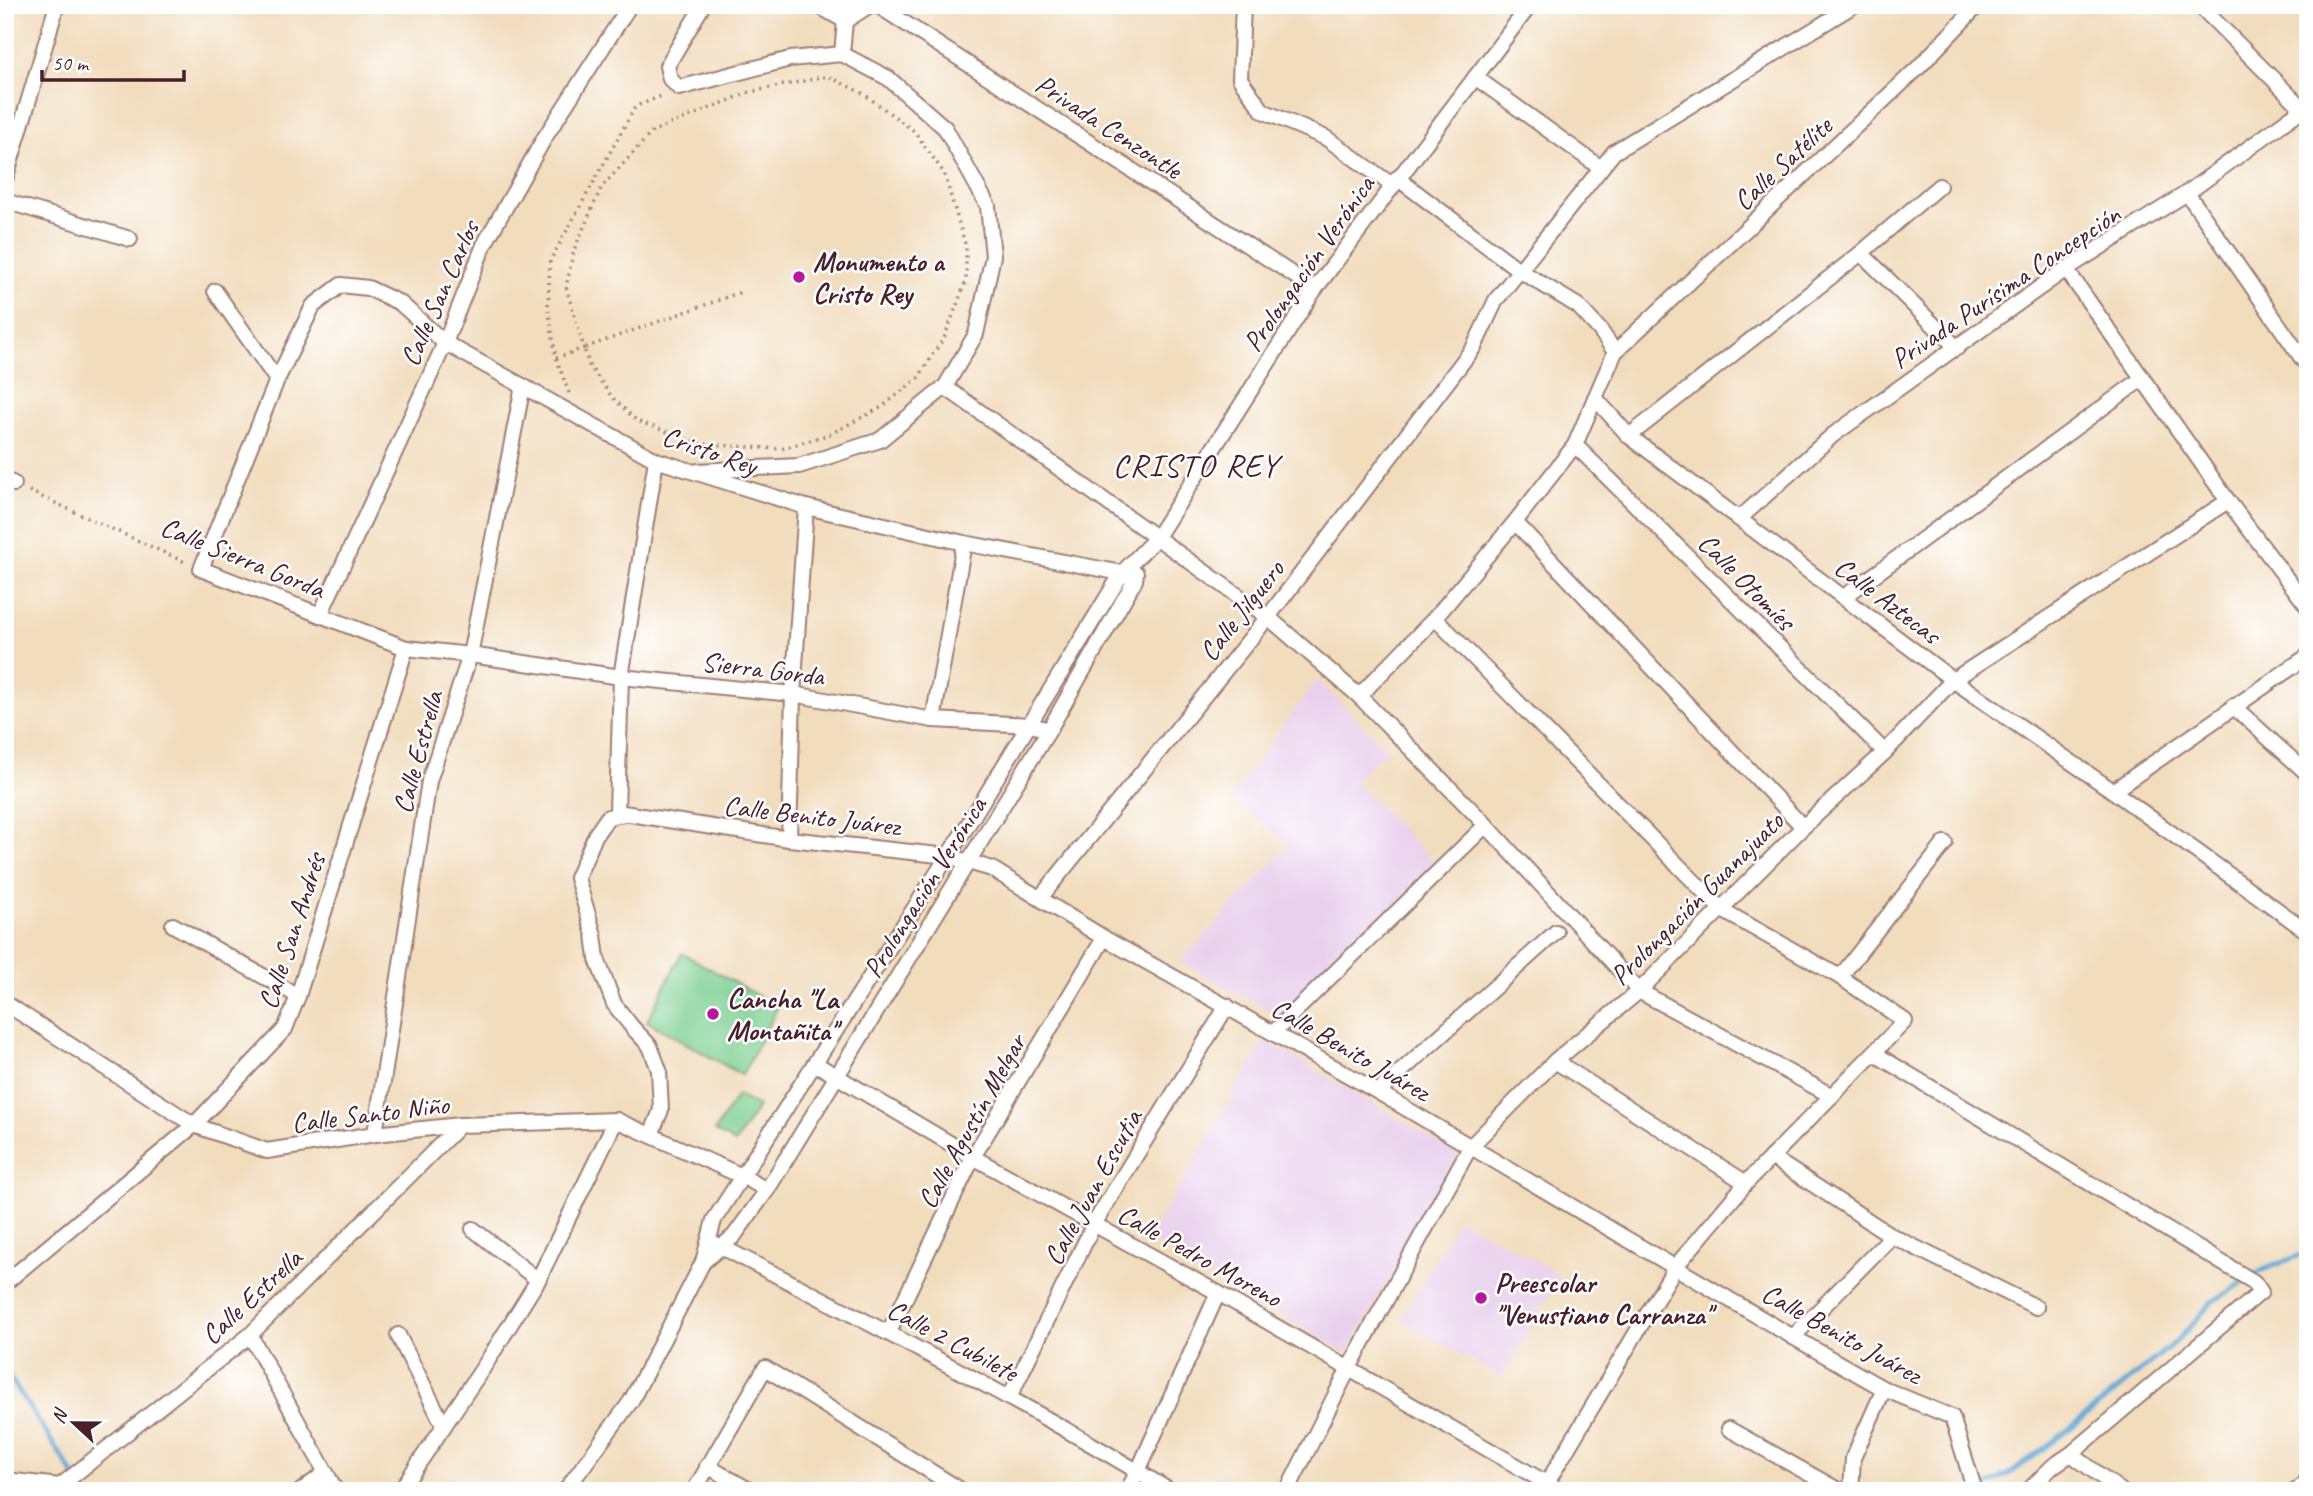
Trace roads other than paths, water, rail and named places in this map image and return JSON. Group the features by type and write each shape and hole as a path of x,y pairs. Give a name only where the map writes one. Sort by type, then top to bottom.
{"street":[{"path":"5,180 57,5"},
{"name":"Calle San Carlos","path":"320,615 445,343 484,245 545,137 630,5"},
{"path":"694,472 799,466 880,440 945,387 976,334 993,256 988,206 944,128 888,78 842,54 790,59 679,88 670,79 667,66 703,5"},
{"path":"817,5 845,21"},
{"path":"845,21 870,5"},
{"name":"Privada Cenzontle","path":"877,5 1315,289"},
{"path":"1243,5 1240,79 1263,111 1326,138 1519,270 1578,306 1600,330 1615,352 1575,445 1435,618 1359,696"},
{"name":"Prolongación Verónica","path":"704,1262 745,1223 767,1190 1049,730 1139,557 1157,537 1315,289 1530,5"},
{"path":"1519,270 1614,152 1854,5"},
{"name":"Calle Satélite","path":"1615,352 1918,68 1978,5"},
{"path":"2199,5 2306,109"},
{"path":"842,54 845,21"},
{"path":"1475,77 1601,168"},
{"name":"Privada Purísima Concepción","path":"1739,519 1833,435 2066,269 2187,193 2306,109"},
{"path":"1629,436 1861,253 1939,186"},
{"path":"2187,193 2308,367"},
{"path":"5,201 130,239"},
{"path":"1861,253 1957,348"},
{"path":"2066,269 2228,500 2308,607"},
{"name":"Calle Jilguero","path":"1040,898 1268,617 1474,347 1496,300 1519,270"},
{"name":"Cristo Rey","path":"277,380 313,306 341,285 368,288 400,303 445,343 656,460 806,507 1129,577"},
{"path":"215,291 277,380"},
{"path":"1844,597 2143,378"},
{"name":"Calle Sierra Gorda","path":"277,380 201,569 406,648 470,655"},
{"name":"Calle Estrella","path":"375,1134 429,781 470,655 523,386"},
{"path":"945,387 1268,617 1359,696 1486,825 1639,991 1832,1096"},
{"name":"Calle Aztecas","path":"1595,398 1629,436 1952,680 2113,791 2308,932"},
{"name":"Calle Otomíes","path":"1575,445 1885,752"},
{"path":"651,1135 661,1110 659,1070 650,1046 614,1004 597,959 594,935 577,878 596,834 608,817 622,812 621,677 656,460"},
{"name":"Prolongación Guanajuato","path":"1287,1491 1349,1368 1470,1147 1555,1061 1639,991 1803,827 1885,752 1952,680 2228,500"},
{"path":"789,839 793,694 806,507"},
{"path":"1515,522 1803,827"},
{"path":"933,720 964,543"},
{"name":"Prolongación Verónica","path":"565,1491 631,1401 704,1262 713,1220 1129,577"},
{"path":"1435,618 1722,910 1840,977 1905,1021 1746,1183 1676,1266 1546,1483"},
{"name":"Calle San Andrés","path":"5,1283 194,1125 285,1029 298,996 406,648"},
{"name":"Sierra Gorda","path":"470,655 621,677 793,694 933,720 1031,726 1049,730"},
{"path":"2113,791 2308,656"},
{"path":"2233,706 2308,774"},
{"name":"Calle Benito Juárez","path":"622,812 789,839 948,856 992,869 1104,938 1378,1092 1793,1337 1884,1388 1952,1417 1975,1491"},
{"path":"1273,1032 1486,825"},
{"path":"1840,977 1945,843"},
{"path":"173,925 298,996"},
{"path":"1378,1092 1556,932"},
{"name":"Calle Agustín Melgar","path":"889,1332 973,1157 1104,938"},
{"name":"Calle Santo Niño","path":"5,1003 194,1125 267,1151 375,1134 460,1125 616,1119 767,1190"},
{"name":"Calle Juan Escutia","path":"1009,1398 1094,1224 1227,1006"},
{"path":"1875,1054 2254,1282 2261,1292 2071,1454 2053,1466 2028,1491"},
{"path":"1555,1061 1746,1183"},
{"name":"Calle Pedro Moreno","path":"816,1064 973,1157 1218,1293 1560,1491"},
{"path":"400,1491 538,1280 616,1119"},
{"name":"Calle Estrella","path":"5,1480 64,1483 250,1335 460,1125"},
{"path":"1771,1157 1892,1236 2036,1307"},
{"path":"473,1229 538,1280"},
{"path":"1793,1337 1892,1236"},
{"name":"Calle 2 Cubilete","path":"708,1240 889,1332 1170,1491"},
{"path":"1127,1491 1218,1293"},
{"path":"250,1335 336,1491"},
{"path":"398,1335 444,1426"},
{"path":"694,1491 765,1368 962,1491"},
{"path":"1851,1491 1853,1458 1884,1388"},
{"path":"1729,1429 1840,1491"},
{"path":"2071,1454 2121,1491"},
{"path":"708,1466 751,1491"},
{"path":"301,1491 325,1473"},
{"path":"2295,1491 2308,1480"}],"waterway":[{"path":"1977,1491 2014,1471 2073,1426 2178,1340 2212,1302 2263,1270 2308,1252"},
{"path":"5,1370 84,1491"}],"place":[{"name":"Monumento a Cristo Rey","path":"799,277"},
{"name":"Cancha \"La Montañita\"","path":"713,1014"},
{"name":"Preescolar \"Venustiano Carranza\"","path":"1481,1298"}],"district":[{"name":"CRISTO REY","path":"1196,465"}]}
